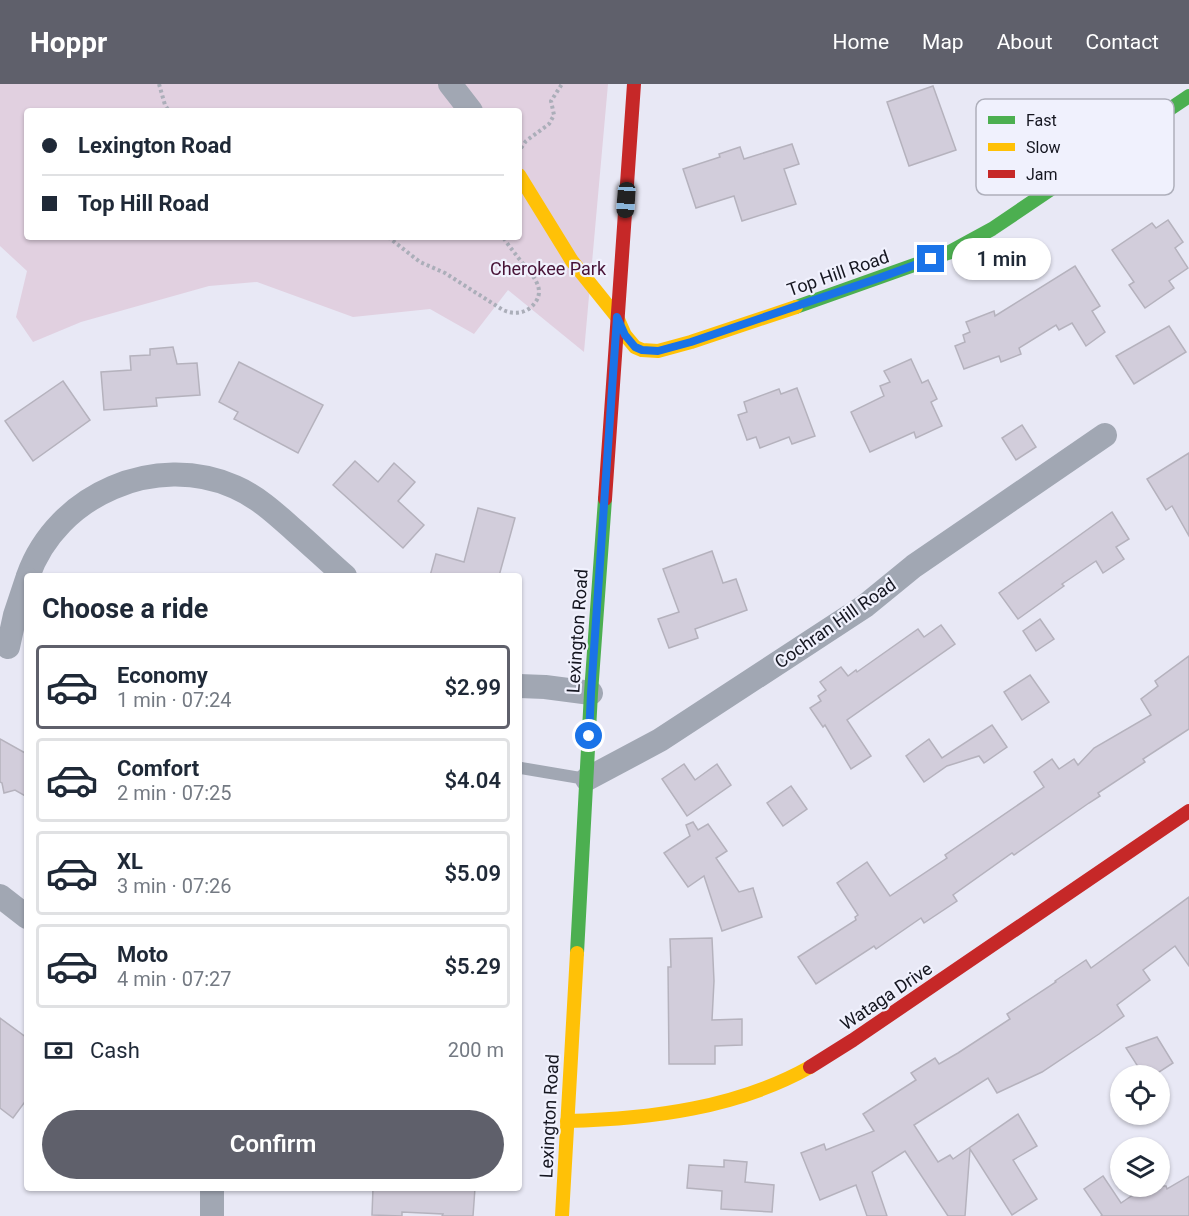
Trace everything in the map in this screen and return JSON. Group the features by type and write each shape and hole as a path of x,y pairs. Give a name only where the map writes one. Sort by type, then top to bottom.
{"street":[{"path":"450,84 469,108"},
{"name":"Lexington Road","path":"562,1216 591,693 634,84"},
{"name":"Top Hill Road","path":"1174,106 1189,96"},
{"path":"522,180 572,261 617,317"},
{"name":"Top Hill Road","path":"617,317 625,335 635,347 642,350 658,351 691,342 948,253 992,229 1042,195"},
{"name":"Cochran Hill Road","path":"587,780 660,740 865,606 914,566 1105,435"},
{"path":"30,573 45,542 58,525 83,503 128,482 171,474 217,480 236,487 267,506 342,573"},
{"path":"8,647 15,615 24,589"},
{"path":"522,686 591,693"},
{"name":"Wataga Drive","path":"567,1121 604,1121 673,1112 724,1101 770,1086 810,1067 1189,811"},
{"path":"0,896 24,914"},
{"path":"212,1191 212,1216"}],"lane":[{"path":"522,768 587,780"}],"path":[{"path":"159,84 167,108"},
{"path":"522,147 526,141 549,124 554,115 551,101 562,84"},
{"path":"392,240 420,262 445,273 510,313 518,313 526,311 536,302 539,290 532,273 505,240"}],"green space":[{"name":"Cherokee Park","path":"0,84 608,84 584,352 508,290 474,334 430,309 353,317 257,282 209,286 81,322 33,342 16,317 27,271 0,246"}],"building":[{"path":"933,86 956,150 909,166 887,102"},
{"path":"792,144 799,164 784,169 796,204 742,221 734,196 696,208 683,169 720,157 719,154 740,147 744,159"},
{"path":"1168,220 1183,242 1175,248 1188,268 1169,281 1174,288 1145,308 1129,285 1134,282 1112,250 1152,223 1156,228"},
{"path":"1075,266 1100,306 1092,311 1105,332 1086,346 1072,323 1059,330 1056,325 1019,348 1021,354 1001,362 999,356 964,369 955,346 965,342 963,335 970,332 966,322 994,311 995,316"},
{"path":"1169,326 1186,352 1134,384 1116,356"},
{"path":"173,347 177,364 197,363 200,395 156,398 157,406 104,410 101,372 131,370 130,356 150,355 150,349"},
{"path":"911,359 922,383 928,380 937,399 931,402 942,426 916,438 914,432 870,452 851,412 884,396 880,386 890,382 884,371"},
{"path":"239,362 323,405 298,453 234,419 238,412 219,402"},
{"path":"63,381 90,420 33,461 5,421"},
{"path":"797,388 815,436 792,444 789,437 760,448 756,437 747,440 738,415 747,412 744,402 779,389 781,394"},
{"path":"1022,425 1036,447 1016,460 1002,438"},
{"path":"1189,453 1189,536 1172,506 1166,510 1147,479"},
{"path":"355,461 378,482 394,463 415,482 398,501 424,525 403,548 333,485"},
{"path":"478,508 515,518 500,573 431,573 436,554 464,562"},
{"path":"1112,512 1129,539 1116,547 1124,559 1103,573 1096,561 1062,584 1064,586 1018,619 999,593"},
{"path":"712,551 723,583 736,579 747,610 695,629 698,638 669,648 658,619 679,612 663,569"},
{"path":"1040,619 1054,639 1036,651 1023,631"},
{"path":"941,625 955,644 847,720 871,756 851,769 825,725 823,727 810,708 821,701 818,696 826,690 820,682 841,667 848,676 856,670 857,672 918,629 924,637"},
{"path":"1189,656 1189,729 1143,759 1145,762 1098,793 1100,796 1014,855 1012,853 953,895 957,901 924,923 921,918 876,949 874,946 816,984 798,957 856,920 855,917 858,915 837,883 867,862 890,896 947,858 945,855 1044,787 1034,772 1052,759 1059,769 1074,759 1078,765 1094,748 1151,715 1141,699 1158,686 1155,681"},
{"path":"1030,675 1049,702 1022,720 1004,692"},
{"path":"992,725 1007,747 984,763 979,756 947,766 924,782 906,756 929,739 942,758"},
{"path":"0,739 24,752 24,795 15,790 4,793 0,782"},
{"path":"684,764 695,780 717,764 731,785 687,816 662,779"},
{"path":"791,786 807,809 783,826 767,803"},
{"path":"693,822 698,830 708,824 727,851 716,858 739,892 753,888 762,917 722,931 704,876 688,887 664,853 690,836 686,825"},
{"path":"1189,897 1189,966 1175,946 1143,970 1150,980 1117,1005 1124,1016 1099,1034 1042,1072 997,1093 988,1078 914,1125 938,1162 950,1155 953,1159 1018,1114 1037,1146 1013,1160 1037,1199 1012,1215 970,1149 965,1216 948,1216 905,1151 872,1172 887,1216 867,1216 856,1185 820,1200 801,1153 824,1144 826,1150 874,1131 863,1114 916,1080 911,1073 935,1058 939,1064 958,1053 1010,1019 1007,1014 1086,960 1091,968"},
{"path":"712,938 714,981 712,1020 742,1019 742,1045 715,1046 715,1064 669,1064 670,939"},
{"path":"0,1018 24,1036 24,1103 13,1118 0,1108"},
{"path":"1157,1037 1173,1063 1170,1065 1137,1065 1126,1048"},
{"path":"724,1160 747,1162 745,1182 774,1185 772,1212 721,1209 722,1191 687,1188 689,1165 724,1167"},
{"path":"1103,1176 1110,1186 1110,1197 1117,1197 1121,1203 1130,1197 1170,1197 1170,1187 1189,1176 1189,1216 1101,1216 1084,1189"},
{"path":"373,1191 475,1191 473,1216 402,1212 402,1216 372,1215"}],"traffic: fast":[{"path":"1174,106 1189,96"},
{"path":"796,307 948,253 992,229 1042,195"},
{"path":"577,953 591,693 605,499"}],"traffic: slow":[{"path":"522,180 572,261 617,317 625,335 635,347 658,351 796,307"},
{"path":"562,1216 577,953"},
{"path":"567,1121 630,1117 692,1109 753,1092 810,1067"}],"traffic: jam":[{"path":"605,499 634,84"},
{"path":"810,1067 1189,811"}],"route":[{"path":"589,736 617,317 625,335 635,347 658,351 691,342 931,259"}]}
